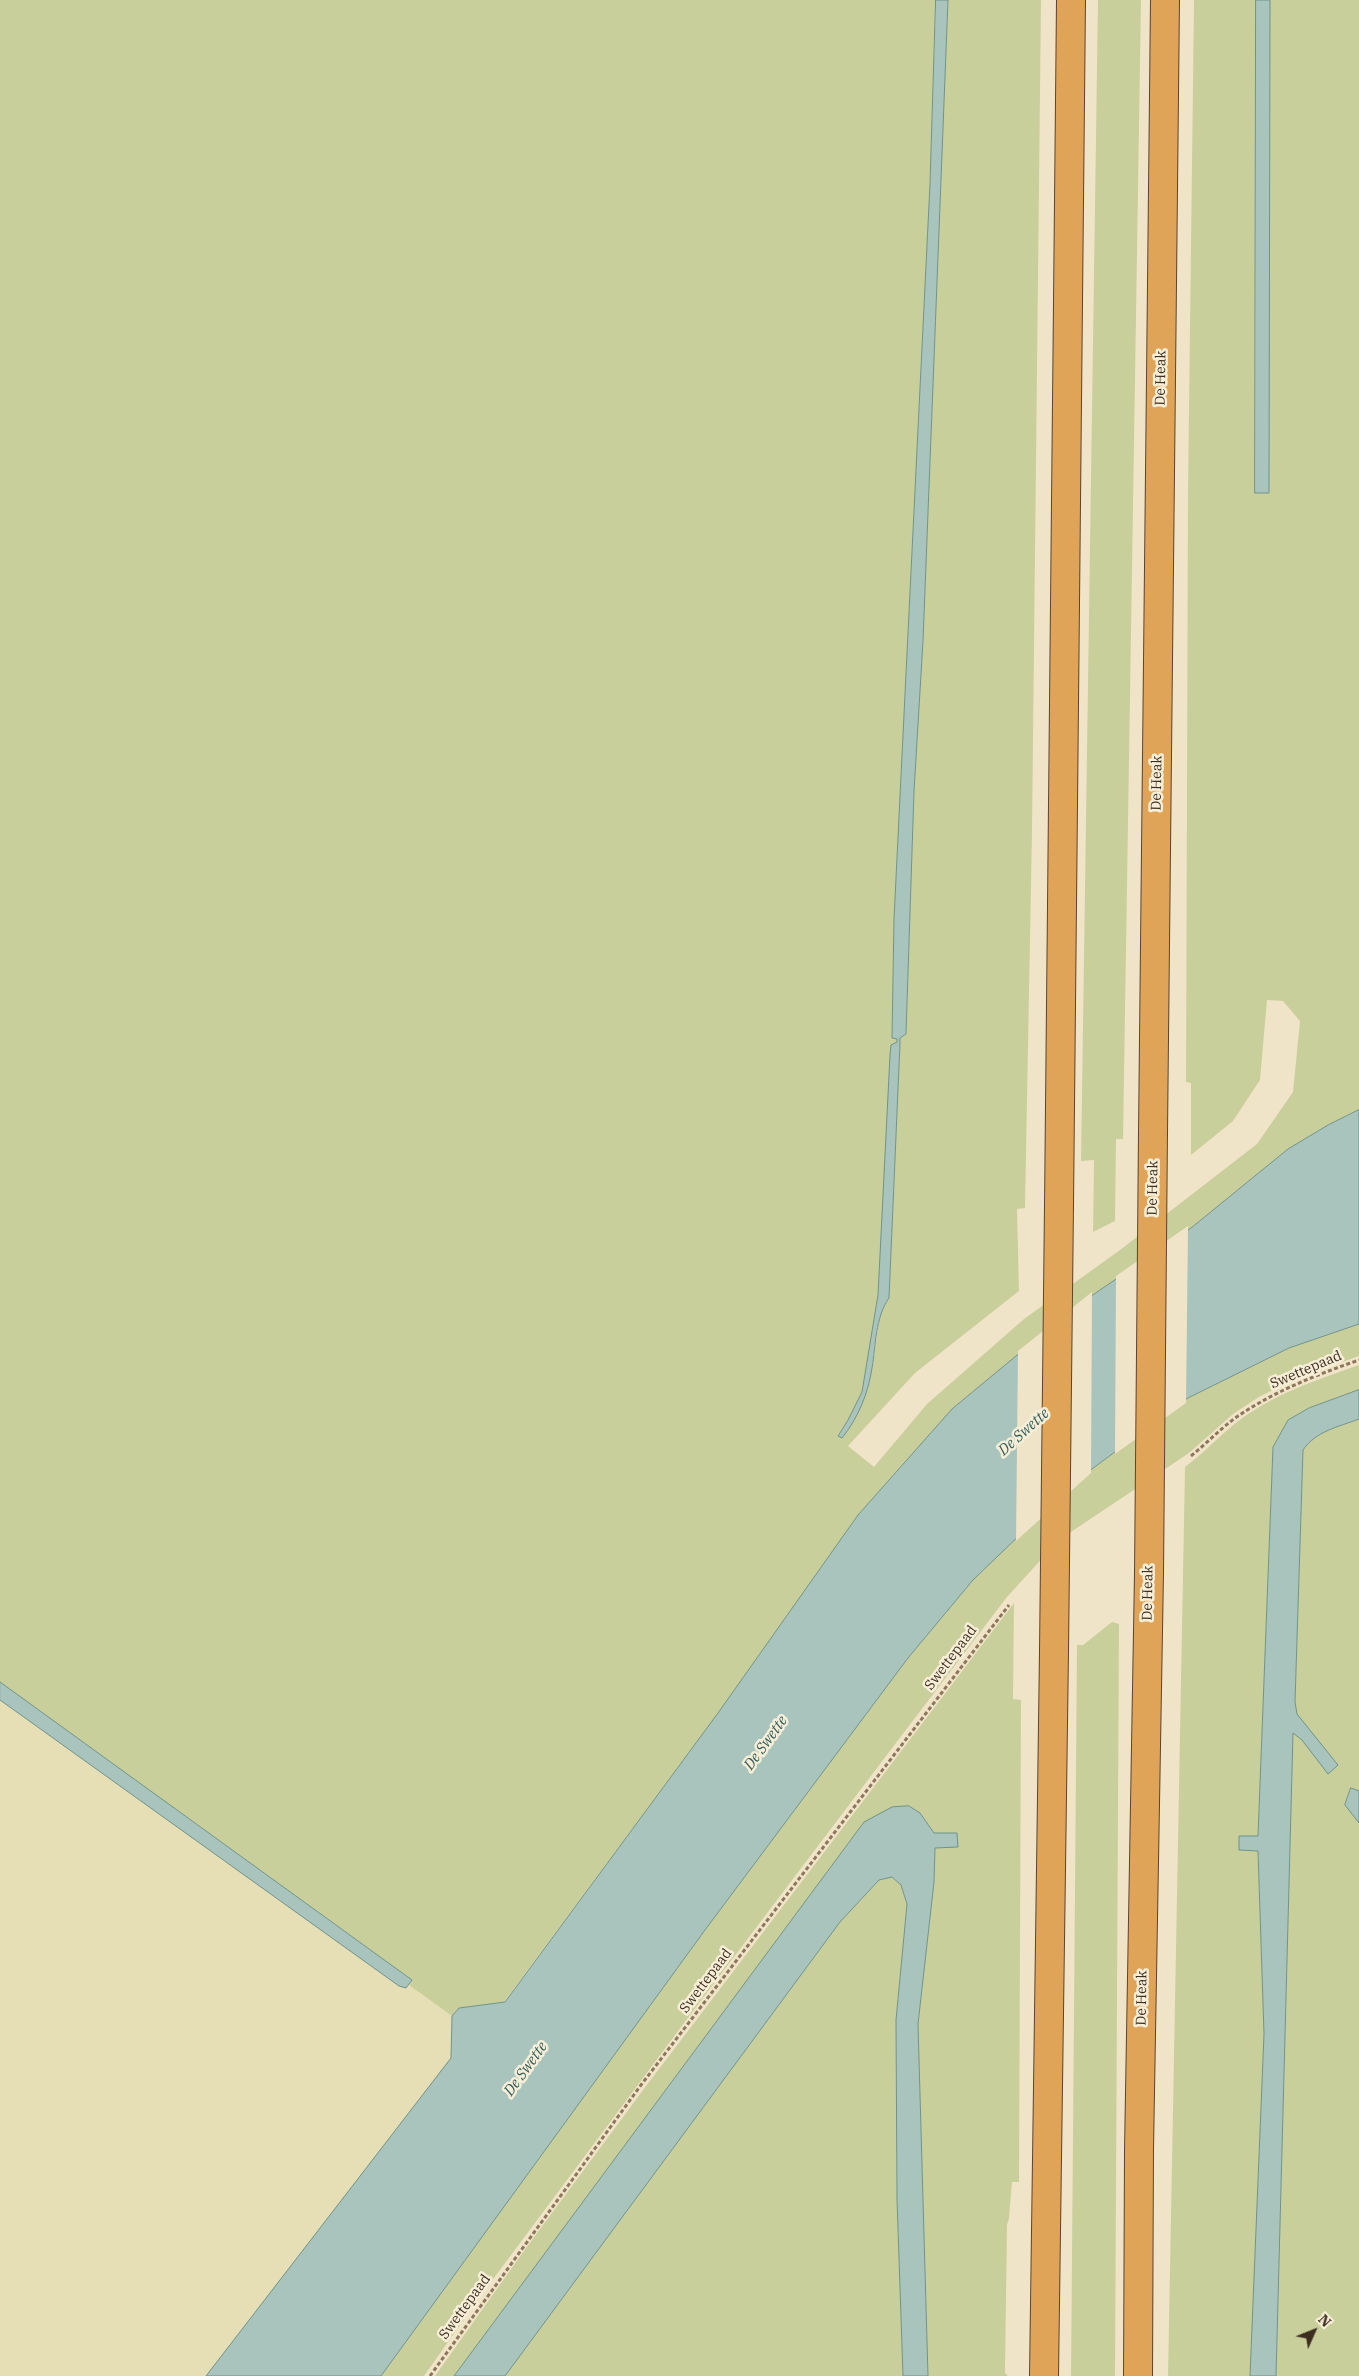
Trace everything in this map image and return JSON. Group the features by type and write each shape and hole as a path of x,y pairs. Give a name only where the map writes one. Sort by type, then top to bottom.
{"highway":[{"path":"1044,2376 1059,1206 1070,0"},
{"name":"De Heak","path":"1138,2376 1139,2130 1148,1573 1165,0"}],"path":[{"name":"Swettepaad","path":"1191,1456 1236,1418 1262,1401 1299,1382 1359,1360"},
{"name":"Swettepaad","path":"430,2376 641,2085 1008,1604"}],"shaded area":[{"path":"0,1700 399,1986 406,1988 409,1985 452,2016 451,2058 206,2376 0,2376"}],"green space":[{"path":"0,0 936,0 930,184 894,919 892,1037 897,1038 897,1042 878,1295 862,1392 872,1369 880,1314 889,1298 900,1038 906,1034 914,791 923,641 948,0 1041,0 1032,832 1025,1208 1017,1209 1019,1291 915,1373 848,1446 874,1467 927,1404 1024,1319 1120,1250 1257,1144 1293,1092 1300,1021 1283,1001 1267,1000 1260,1080 1233,1121 1191,1155 1191,1083 1186,1082 1188,491 1194,0 1256,0 1255,493 1268,493 1270,0 1359,0 1359,1110 1328,1125 1288,1149 1191,1228 1075,1307 952,1409 858,1515 718,1713 504,2002 459,2008 452,2016 409,1985 412,1980 0,1682","holes":["862,1392 842,1438 838,1435"]},
{"path":"1098,0 1141,0 1123,1139 1116,1139 1115,1221 1093,1232 1094,1160 1081,1161"},
{"path":"1359,1324 1359,1356 1297,1378 1259,1397 1233,1414 1189,1453 1059,1540 1007,1597 880,1764 482,2294 424,2376 381,2376 705,1930 908,1658 973,1580 1077,1480 1189,1398 1289,1348"},
{"path":"1359,1365 1359,1390 1309,1408 1288,1420 1273,1447 1258,1836 1239,1836 1239,1850 1258,1851 1264,2034 1250,2376 1168,2376 1185,1467 1237,1422 1265,1403 1327,1376"},
{"path":"1359,1419 1359,1791 1351,1788 1345,1804 1359,1823 1359,2376 1276,2376 1293,1732 1302,1740 1309,1731 1296,1714 1295,1702 1303,1450 1314,1438 1321,1434"},
{"path":"1014,1603 1013,1699 1021,1700 1019,2182 1012,2182 1007,2225 1005,2373 1008,2376 928,2376 918,2024 934,1882 935,1847 957,1833 934,1833 920,1813 864,1822 454,2376 435,2376 526,2248 646,2086"},
{"path":"1112,1622 1119,1624 1115,2376 1071,2376 1077,1645 1083,1645"},
{"path":"892,1877 901,1885 907,1904 896,2020 897,2199 903,2376 505,2376 840,1922 879,1880"}],"water":[{"path":"936,0 948,0 923,641 914,791 906,1034 900,1038 889,1298 881,1314 865,1396 853,1422 842,1438 838,1436 862,1392 878,1295 890,1055 891,1045 897,1042 897,1039 892,1038 894,919 930,184"},
{"path":"1256,0 1270,0 1269,493 1255,493"},
{"name":"De Swette","path":"1359,1110 1359,1324 1289,1348 1188,1398 1077,1480 973,1580 908,1658 705,1930 381,2376 206,2376 451,2058 452,2016 459,2008 505,2002 718,1713 858,1515 952,1409 1075,1307 1191,1228 1288,1149 1328,1125"},
{"path":"1359,1390 1359,1419 1321,1434 1314,1438 1303,1450 1295,1702 1297,1714 1338,1765 1328,1774 1302,1740 1293,1733 1276,2376 1250,2376 1264,2034 1258,1851 1239,1850 1239,1836 1258,1836 1273,1447 1288,1420 1309,1408"},
{"path":"0,1682 412,1980 406,1988 399,1986 0,1700"},
{"path":"1351,1788 1359,1791 1359,1823 1345,1805"},
{"path":"909,1806 920,1813 934,1833 957,1833 958,1847 935,1848 934,1882 918,2024 928,2376 903,2376 897,2199 896,2020 907,1904 901,1885 892,1877 879,1880 840,1922 505,2376 454,2376 864,1822 892,1807"}],"pier":[{"path":"1188,1226 1186,1403 1115,1454 1116,1276"},
{"path":"1092,1292 1091,1473 1016,1541 1018,1351"}]}
